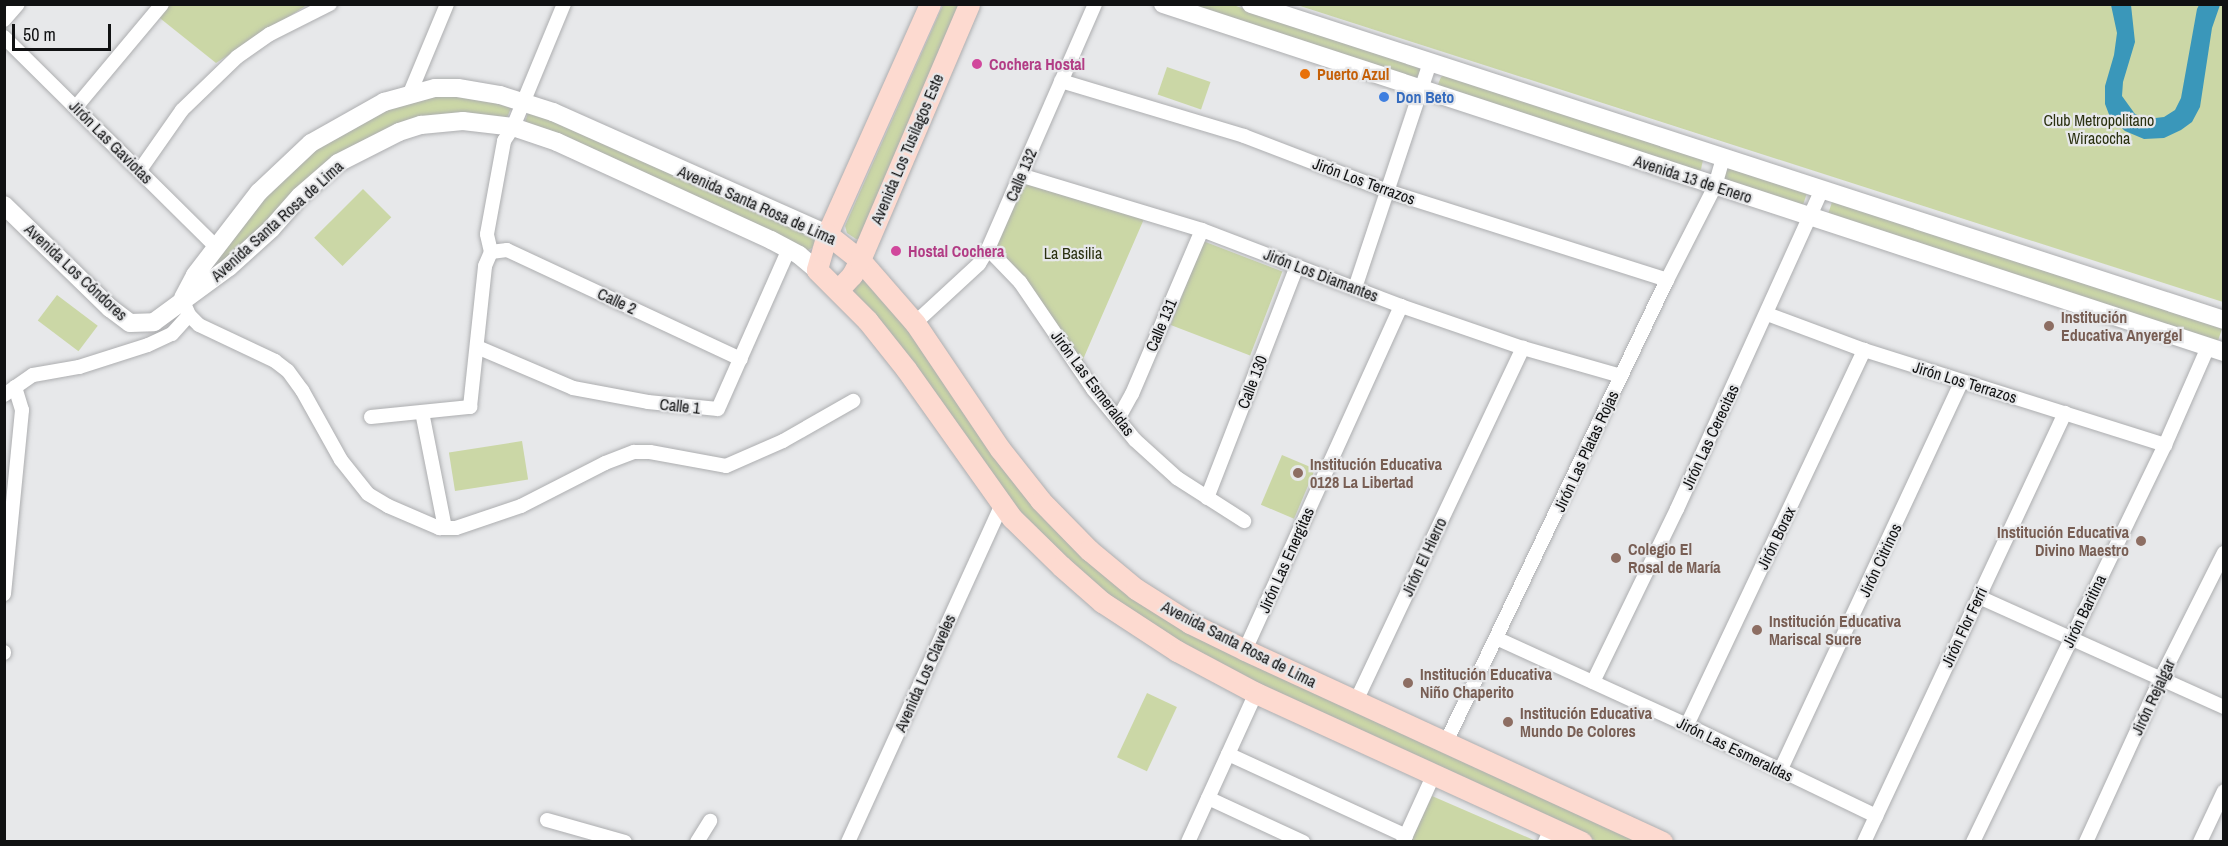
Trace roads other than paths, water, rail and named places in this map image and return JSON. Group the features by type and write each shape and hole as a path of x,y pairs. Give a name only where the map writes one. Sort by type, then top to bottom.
{"main road":[{"path":"818,270 827,234 930,4"},
{"name":"Avenida Los Tusilagos Este","path":"838,290 852,275 860,260 969,4"},
{"name":"Avenida 13 de Enero","path":"1163,4 2216,350"},
{"name":"Avenida 13 de Enero","path":"1251,4 2223,320"},
{"name":"Avenida Santa Rosa de Lima","path":"186,307 195,275 259,192 311,143 368,110 410,93 458,88 500,94 523,101 553,112 827,234 860,260 915,323 1020,476 1065,528 1107,566 1161,606 1245,650 1662,842"},
{"name":"Avenida Santa Rosa de Lima","path":"186,307 332,168 379,140 421,125 463,121 513,127 557,142 789,249 818,270 867,320 906,369 1002,504 1040,547 1102,602 1177,651 1256,693 1434,774 1549,834 1582,842"},
{"name":"Avenida Los Cóndores","path":"4,205 102,301 130,323 154,322 186,307"}],"street":[{"path":"4,20 18,4"},
{"path":"76,107 162,4"},
{"path":"140,170 182,110 229,64 270,34 330,4"},
{"path":"410,93 447,4"},
{"path":"371,417 470,407 485,266 491,252 487,234 504,141 513,127 564,4"},
{"name":"Calle 132","path":"915,323 979,264 988,249 1095,4"},
{"name":"Jirón Las Gaviotas","path":"4,37 217,248"},
{"path":"1355,288 1430,62"},
{"name":"Jirón Los Terrazos","path":"1061,81 1244,136 1387,191 1666,280"},
{"name":"Jirón Las Platas Rojas","path":"1446,742 1666,280 1715,186 1723,158"},
{"name":"Jirón Los Diamantes","path":"1020,175 1202,230 1401,306 1523,348 1622,376"},
{"name":"Jirón Las Cerecitas","path":"1593,682 1767,314 1812,217 1822,190"},
{"name":"Calle 131","path":"1118,419 1132,394 1202,230"},
{"name":"Calle 1","path":"477,347 573,388 648,402 718,409 789,249"},
{"name":"Jirón Las Esmeraldas","path":"988,249 1020,282 1093,389 1158,462 1207,498 1244,521"},
{"name":"Calle 2","path":"491,252 507,250 741,359"},
{"name":"Calle 130","path":"1207,498 1297,266"},
{"name":"Jirón Las Energitas","path":"1245,650 1401,306"},
{"path":"4,594 9,499 22,410 10,391 33,375 79,367 148,345 172,334 186,307 199,325 275,361 288,371 302,390 341,460 368,494 409,517 445,528 456,528 520,506 605,463 634,452 650,452 726,466 783,441 853,401"},
{"name":"Jirón Los Terrazos","path":"1767,314 1864,350 2164,445"},
{"name":"Jirón El Hierro","path":"1356,701 1523,348"},
{"name":"Jirón Borax","path":"1687,725 1864,350"},
{"name":"Jirón Baritina","path":"1973,842 2164,445 2216,350"},
{"name":"Jirón Citrinos","path":"1780,771 1962,381"},
{"path":"422,412 445,528"},
{"name":"Jirón Flor Ferri","path":"1864,842 2065,413"},
{"name":"Avenida Los Claveles","path":"848,842 1002,504"},
{"name":"Jirón Rejalgar","path":"2086,842 2223,553"},
{"path":"1979,597 2223,707"},
{"name":"Jirón Las Esmeraldas","path":"1496,638 1687,725 1876,816"},
{"path":"1188,842 1256,693"},
{"path":"1228,754 1405,839 1434,774"},
{"path":"2200,842 2223,791"},
{"path":"1208,798 1303,842"},
{"path":"547,820 626,842"},
{"path":"697,842 710,821"}],"water":[{"path":"2111,5 2131,5 2135,42 2123,82 2122,96 2135,114 2147,119 2164,117 2175,110 2181,98 2197,9 2199,5 2220,5 2212,28 2200,107 2192,122 2181,130 2164,138 2144,139 2125,131 2110,117 2105,104 2105,86 2114,55 2117,33"}],"place":[{"name":"Cochera Hostal","path":"977,64"},
{"name":"Puerto Azul","path":"1305,74"},
{"name":"Don Beto","path":"1384,97"},
{"name":"Hostal Cochera","path":"896,251"},
{"name":"Institución Educativa Anyergel","path":"2049,326"},
{"name":"Institución Educativa 0128 La Libertad","path":"1298,473"},
{"name":"Institución Educativa Divino Maestro","path":"2141,541"},
{"name":"Colegio El Rosal de María","path":"1616,558"},
{"name":"Institución Educativa Mariscal Sucre","path":"1757,630"},
{"name":"Institución Educativa Niño Chaperito","path":"1408,683"},
{"name":"Institución Educativa Mundo De Colores","path":"1508,722"}],"park label":[{"name":"Club Metropolitano Wiracocha","path":"2099,129"},
{"name":"La Basilia","path":"1073,253"}]}
